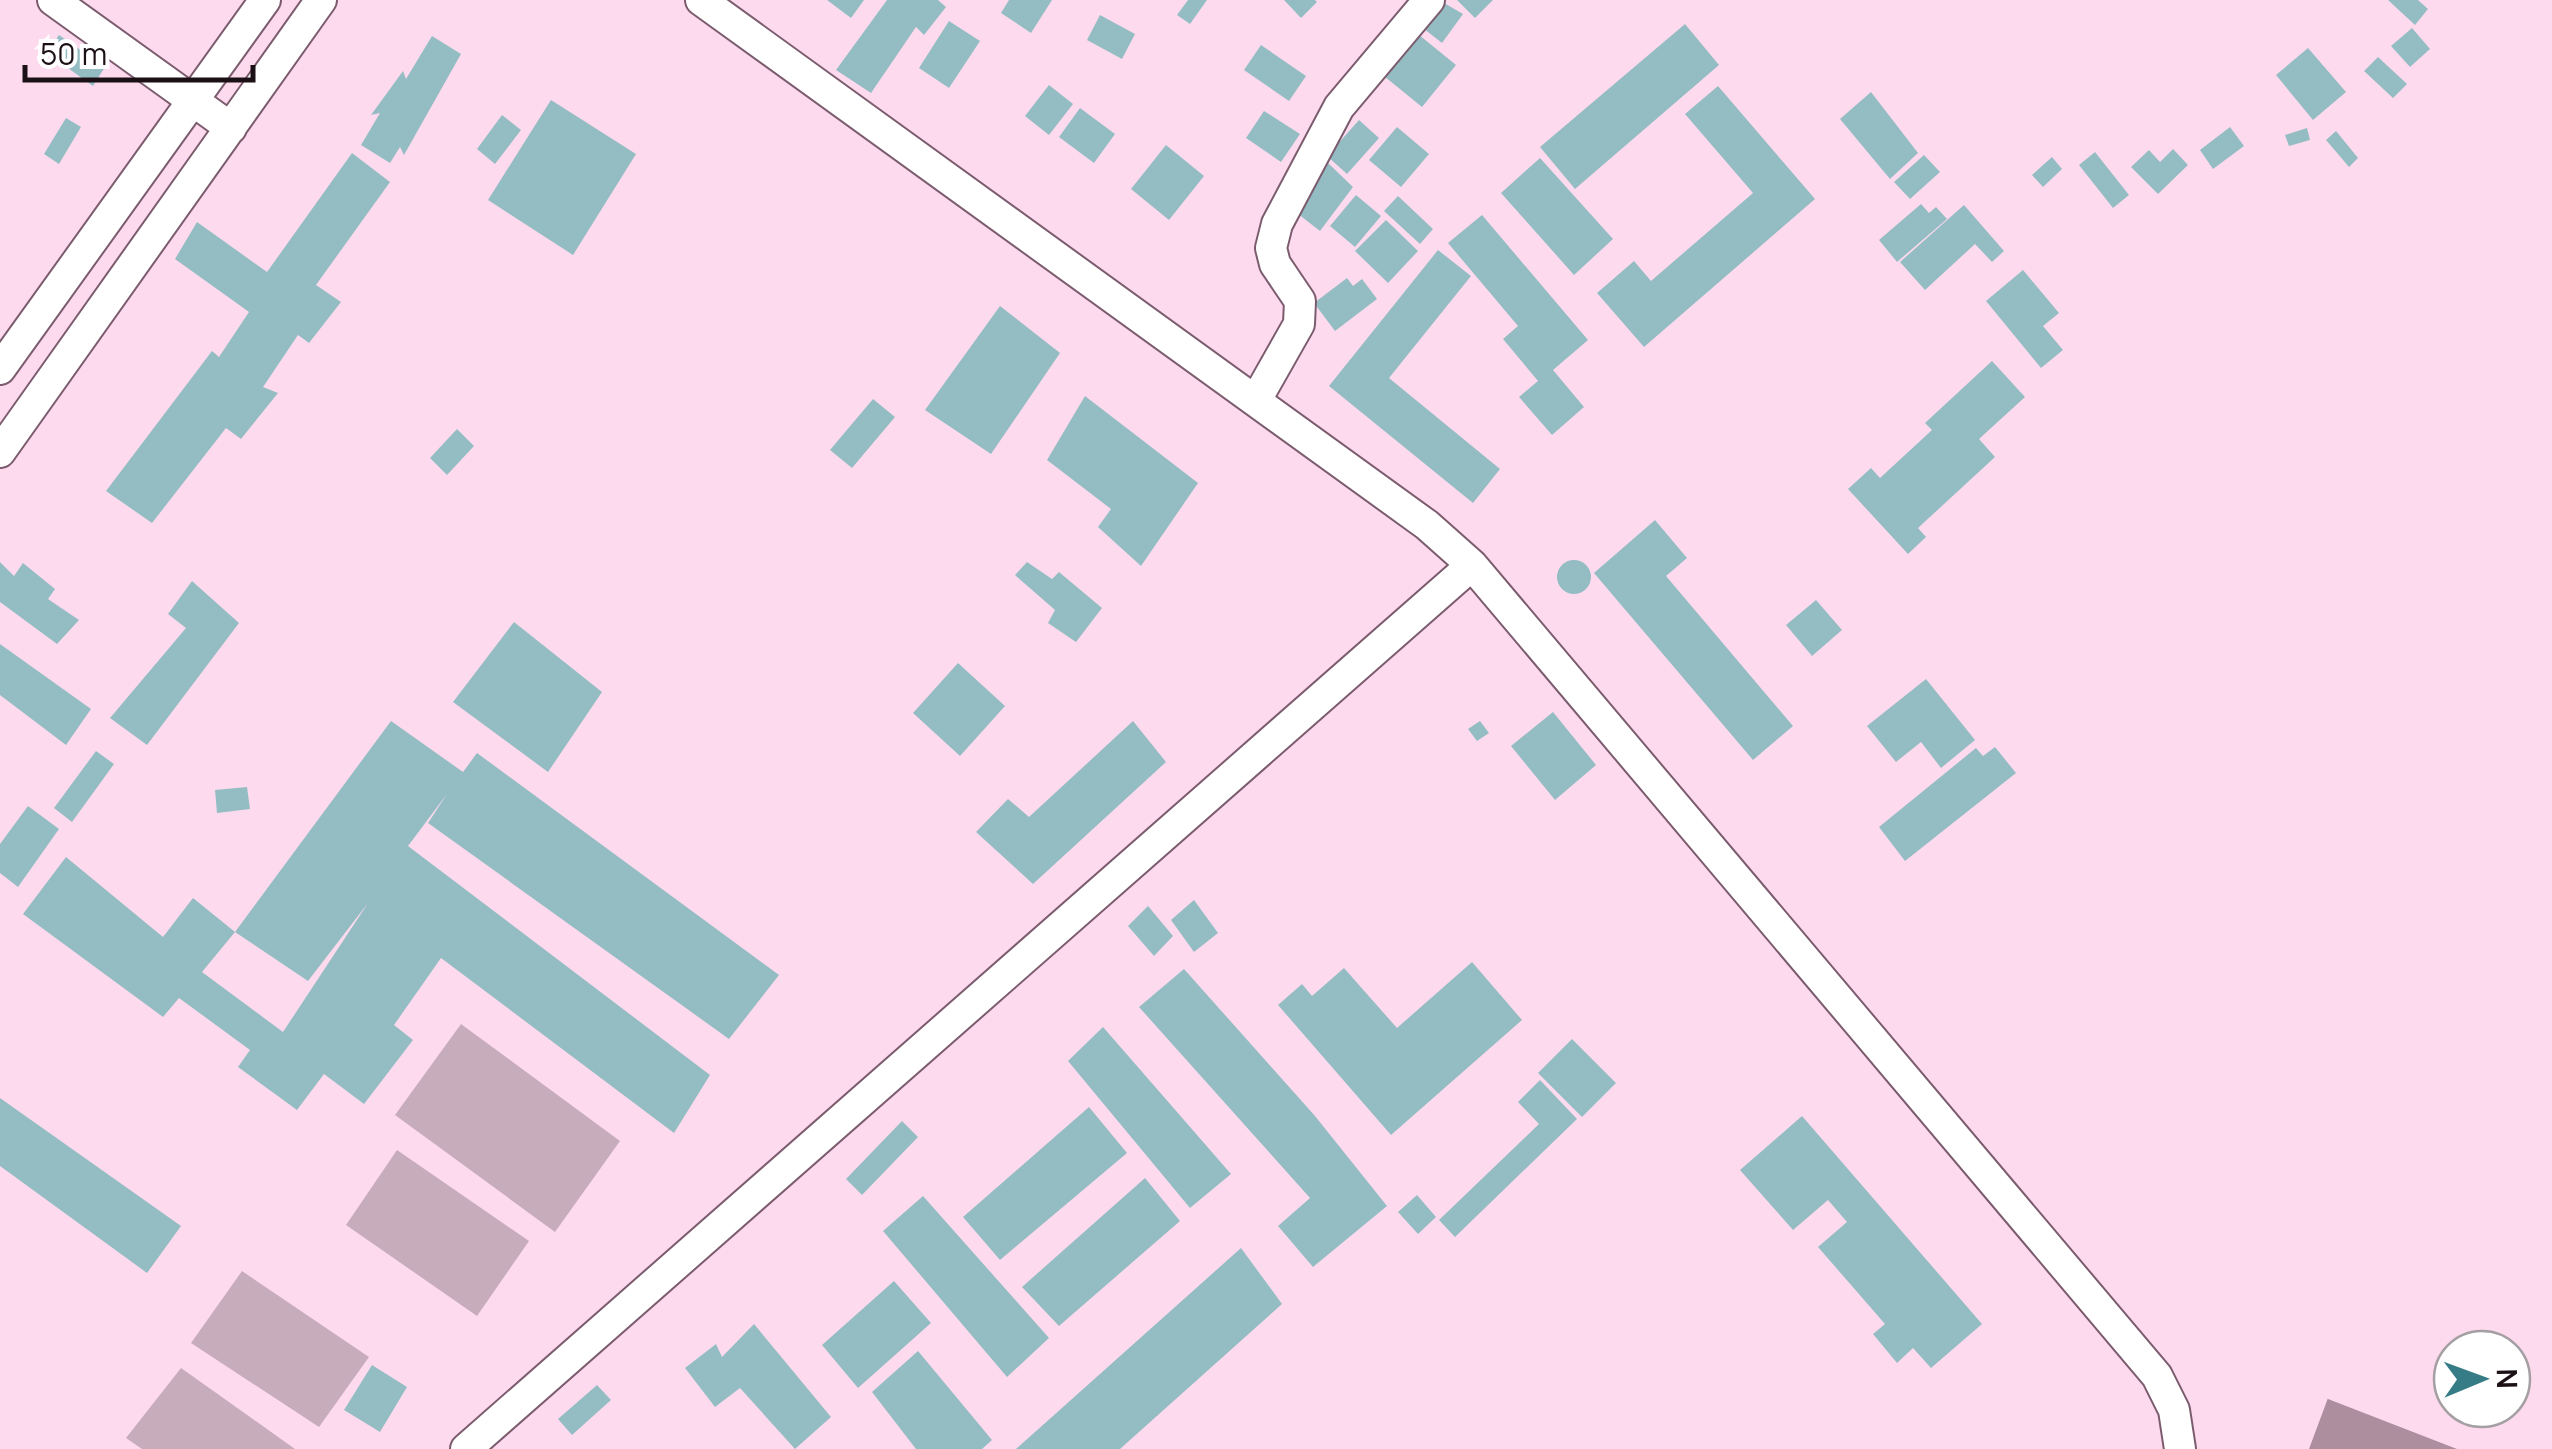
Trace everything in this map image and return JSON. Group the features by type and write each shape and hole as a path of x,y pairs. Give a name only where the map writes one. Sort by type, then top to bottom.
{"street":[{"path":"54,0 232,128"},
{"path":"1,365 265,0"},
{"path":"0,452 320,0"},
{"path":"700,0 1427,524 1472,565 2156,1376 2174,1410 2180,1449"},
{"path":"1256,400 1299,324 1300,301 1275,264 1270,248 1277,224 1339,107 1429,0"},
{"path":"466,1449 1472,565"}],"shaded area":[{"path":"461,1024 620,1141 555,1232 395,1115"},
{"path":"397,1150 529,1241 477,1316 346,1225"},
{"path":"242,1271 369,1357 319,1427 191,1343"},
{"path":"181,1368 295,1449 142,1449 126,1438"},
{"path":"2328,1399 2457,1449 2309,1449"}],"building":[{"path":"827,0 864,0 851,18"},
{"path":"887,0 938,0 946,7 924,35 916,27 871,93 836,70"},
{"path":"1009,0 1052,0 1031,33 1001,13"},
{"path":"1188,0 1207,0 1190,24 1177,15"},
{"path":"1284,0 1315,0 1317,2 1301,18"},
{"path":"1439,0 1463,14 1442,43 1419,25"},
{"path":"1457,0 1493,0 1475,18"},
{"path":"2388,0 2418,0 2428,9 2415,25"},
{"path":"1100,15 1135,34 1122,59 1087,40"},
{"path":"949,21 980,41 949,88 919,68"},
{"path":"1685,24 1719,65 1575,189 1540,147"},
{"path":"2412,28 2430,49 2410,67 2391,46"},
{"path":"1413,30 1456,65 1422,107 1379,72"},
{"path":"59,35 105,67 93,86 47,53"},
{"path":"432,36 461,54 404,155 400,147 390,163 361,145 380,113 371,115 403,71 406,79"},
{"path":"1261,45 1306,76 1289,101 1244,70"},
{"path":"2308,48 2346,92 2313,120 2276,75"},
{"path":"2378,57 2407,84 2393,98 2364,71"},
{"path":"1049,85 1073,104 1049,135 1025,116"},
{"path":"1718,86 1815,199 1644,347 1597,293 1634,261 1651,281 1753,193 1685,114"},
{"path":"1871,92 1918,153 1890,179 1840,119"},
{"path":"551,100 636,154 573,255 488,200"},
{"path":"1080,108 1115,134 1094,163 1059,137"},
{"path":"1264,111 1300,134 1281,162 1246,138"},
{"path":"502,115 521,130 495,164 477,149"},
{"path":"66,118 81,127 59,164 44,154"},
{"path":"1359,120 1379,138 1347,174 1327,156"},
{"path":"1397,127 1429,154 1401,187 1369,160"},
{"path":"2230,127 2244,146 2213,169 2200,150"},
{"path":"2307,128 2310,140 2289,146 2285,135"},
{"path":"2336,131 2358,158 2349,167 2326,140"},
{"path":"1166,145 1204,176 1169,220 1131,189"},
{"path":"2173,149 2188,165 2158,194 2131,167 2149,150 2160,162"},
{"path":"2095,152 2129,195 2113,208 2079,165"},
{"path":"352,153 390,182 316,285 341,302 309,343 298,335 263,387 278,393 241,439 226,428 152,523 106,491 212,351 219,357 249,312 175,259 197,222 267,272"},
{"path":"1924,155 1940,172 1910,199 1894,182"},
{"path":"2052,157 2062,169 2043,187 2032,175"},
{"path":"1540,158 1613,239 1574,275 1501,193"},
{"path":"1328,163 1353,187 1320,231 1293,210 1312,176"},
{"path":"1356,195 1381,216 1355,247 1330,226"},
{"path":"1398,196 1433,229 1420,244 1384,211"},
{"path":"1921,204 1929,213 1936,207 1947,219 1897,262 1879,240"},
{"path":"1964,205 2004,251 1992,262 1975,244 1925,290 1900,262"},
{"path":"1482,215 1588,340 1553,370 1584,407 1552,435 1519,397 1538,381 1503,339 1518,326 1448,243"},
{"path":"1386,220 1418,251 1388,283 1355,251"},
{"path":"1438,250 1471,276 1389,378 1500,469 1473,503 1329,386"},
{"path":"2023,270 2059,313 2043,326 2063,350 2041,368 1986,301"},
{"path":"1347,278 1353,286 1362,279 1377,299 1335,331 1314,303"},
{"path":"1000,306 1060,353 991,454 925,410"},
{"path":"1992,361 2025,397 1979,439 1995,457 1918,528 1926,537 1908,554 1848,489 1871,468 1880,478 1932,430 1925,423"},
{"path":"1085,396 1198,483 1141,566 1098,527 1111,509 1047,460"},
{"path":"873,399 895,417 852,468 830,450"},
{"path":"457,429 474,446 447,475 430,458"},
{"path":"1655,520 1687,558 1666,576 1793,726 1753,760 1594,573"},
{"path":"1574,560 1586,565 1591,577 1586,589 1574,594 1562,589 1557,577 1562,565"},
{"path":"0,562 14,576 23,563 55,589 48,599 79,620 57,644 0,602"},
{"path":"1027,562 1052,579 1059,572 1102,608 1076,642 1048,623 1055,610 1015,575"},
{"path":"192,581 239,623 147,745 110,718 186,628 168,614"},
{"path":"1816,600 1842,630 1812,656 1786,625"},
{"path":"514,622 602,692 548,772 453,702"},
{"path":"0,644 91,709 66,745 0,695"},
{"path":"958,663 1005,706 960,756 913,713"},
{"path":"1926,679 1975,740 1941,768 1921,742 1896,762 1867,726"},
{"path":"1553,712 1596,765 1555,800 1511,746"},
{"path":"391,721 463,772 477,753 779,975 729,1039 428,823 447,794 408,846 710,1075 674,1133 441,958 394,1025 413,1040 364,1104 324,1074 297,1110 238,1067 250,1050 179,998 163,1017 23,914 66,857 163,937 193,898 235,932","holes":["368,903 283,1032 202,972 235,932 308,981"]},
{"path":"1133,721 1166,762 1033,884 976,832 1008,799 1029,817"},
{"path":"1480,721 1489,733 1477,741 1468,729"},
{"path":"1995,747 2016,773 1905,861 1879,827 1976,748 1983,756"},
{"path":"96,751 114,764 72,822 54,808"},
{"path":"247,787 250,809 217,813 215,790"},
{"path":"28,806 59,829 18,887 0,873 0,844"},
{"path":"1194,900 1218,933 1194,952 1171,920"},
{"path":"1148,906 1173,936 1154,956 1128,926"},
{"path":"1472,962 1522,1020 1391,1135 1278,1005 1302,984 1312,996 1344,968 1397,1028"},
{"path":"1184,969 1315,1116 1387,1206 1313,1267 1278,1226 1310,1198 1139,1007"},
{"path":"1103,1027 1231,1174 1190,1208 1068,1061"},
{"path":"1572,1039 1616,1083 1582,1117 1538,1073"},
{"path":"1540,1080 1577,1119 1455,1237 1439,1220 1539,1124 1518,1102"},
{"path":"0,1098 181,1226 147,1273 0,1166"},
{"path":"1089,1107 1127,1153 1000,1260 963,1217"},
{"path":"1802,1116 1982,1324 1931,1368 1913,1348 1897,1363 1873,1334 1885,1324 1818,1247 1847,1222 1828,1200 1793,1230 1740,1170"},
{"path":"902,1121 918,1137 862,1195 846,1179"},
{"path":"1145,1178 1180,1221 1059,1326 1022,1287"},
{"path":"1417,1195 1436,1217 1418,1234 1398,1212"},
{"path":"923,1196 1049,1338 1007,1377 883,1231"},
{"path":"1241,1248 1282,1304 1120,1449 1016,1449"},
{"path":"894,1281 931,1323 858,1388 822,1345"},
{"path":"754,1324 831,1417 795,1449 740,1388 715,1407 685,1368 716,1344 722,1357"},
{"path":"918,1351 992,1440 982,1449 916,1449 872,1392"},
{"path":"372,1365 407,1387 380,1432 344,1410"},
{"path":"597,1385 611,1400 572,1435 558,1419"}]}
